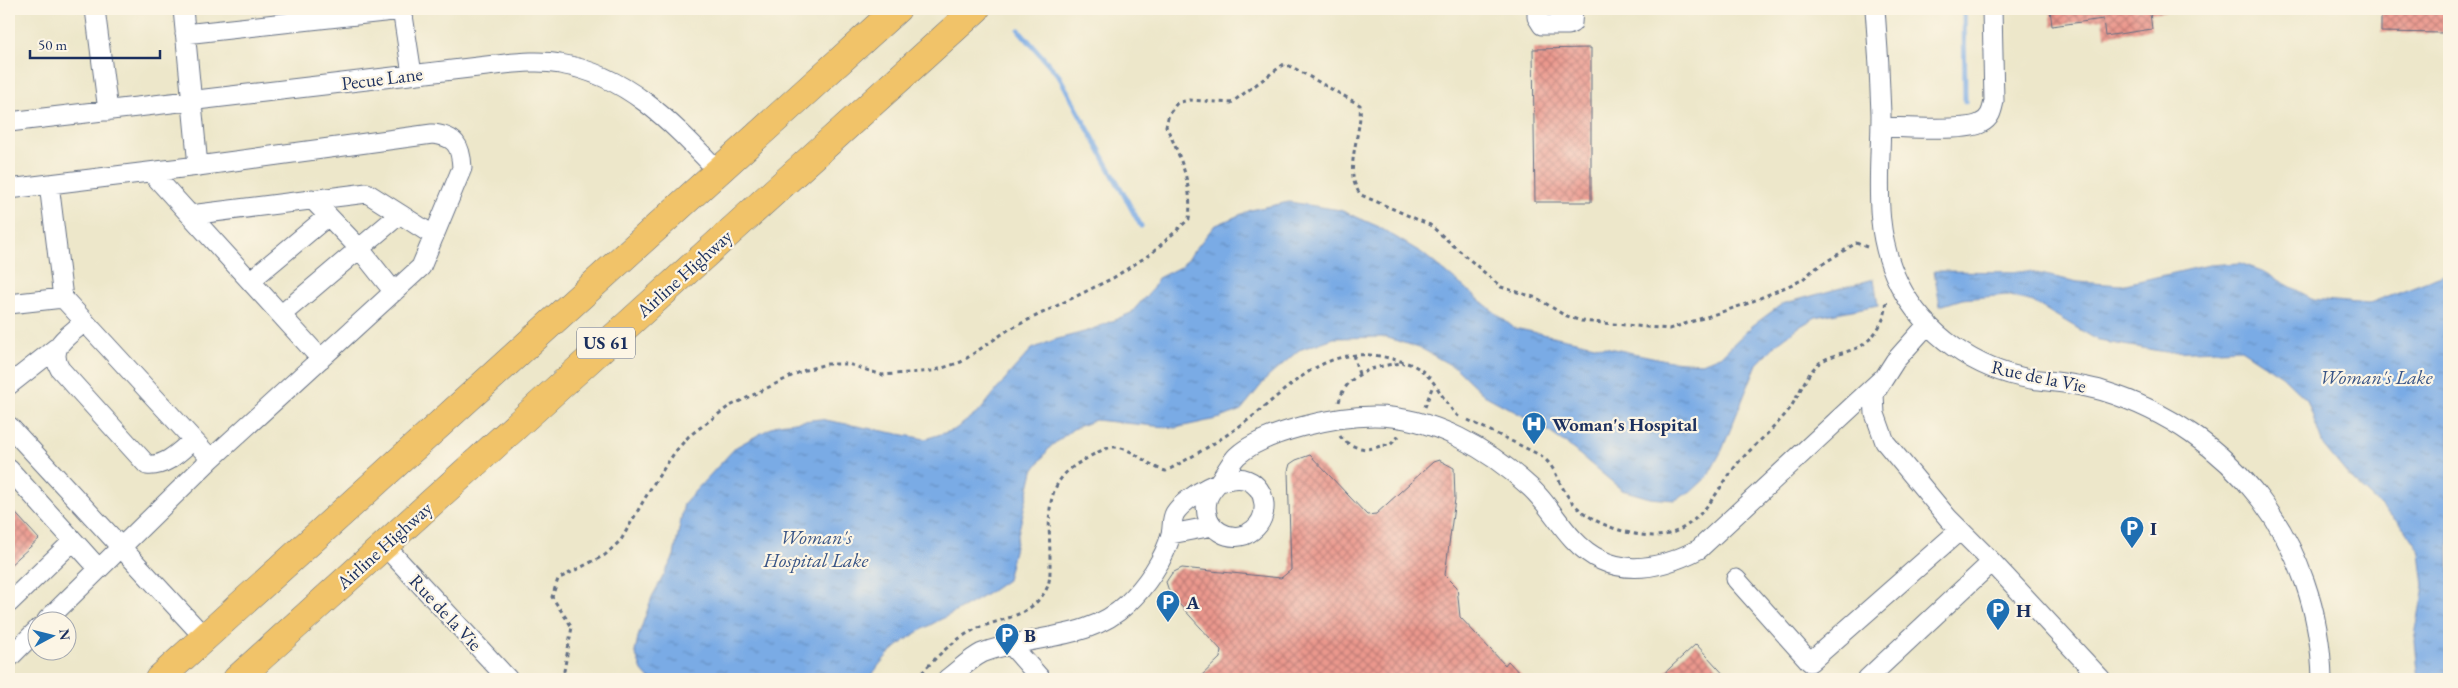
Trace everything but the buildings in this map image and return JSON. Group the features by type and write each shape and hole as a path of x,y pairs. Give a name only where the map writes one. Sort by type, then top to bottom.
{"highway":[{"name":"US 61","path":"158,679 897,9"},
{"name":"Airline Highway","path":"237,679 976,9"}],"street":[{"path":"95,9 108,110"},
{"path":"183,9 198,166"},
{"path":"185,34 402,9 412,74"},
{"path":"1537,9 1539,23 1542,25 1568,25 1572,23 1573,9"},
{"name":"Rue de la Vie","path":"1874,9 1880,72 1880,227 1891,266 1900,285 1928,324 1965,355 1992,368 2030,378 2071,383 2128,399 2162,414 2220,454 2264,502 2289,544 2301,570 2312,600 2317,626 2322,679"},
{"path":"1881,127 1966,127 1981,124 1991,114 1994,101 1992,9"},
{"name":"Pecue Lane","path":"9,122 412,74 529,62 559,64 588,70 631,90 658,111 719,172"},
{"path":"9,189 198,166 432,134 445,135 457,143 462,154 462,168 421,267 211,459 57,610"},
{"path":"150,172 321,358"},
{"path":"48,184 63,298 211,459"},
{"path":"190,214 367,193 434,236"},
{"path":"312,200 359,248 394,292"},
{"path":"281,315 400,214"},
{"path":"250,280 328,216"},
{"path":"9,304 63,298"},
{"path":"9,385 56,348 84,322"},
{"path":"947,679 981,654 1011,645 1077,632 1112,616 1128,604 1157,565 1171,534 1172,517 1179,507 1218,483 1227,479 1237,478 1255,486 1264,503 1264,513 1261,522 1255,529 1238,536 1220,532 1212,526 1206,509 1207,499 1211,490 1218,483 1237,456 1264,440 1306,425 1373,416 1404,418 1441,430 1471,445 1507,467 1534,491 1572,539 1589,555 1614,566 1636,569 1678,560 1699,549 1719,533 1882,379 1928,324"},
{"path":"56,348 55,360 60,369 147,465 156,466 164,462 193,440"},
{"path":"1882,379 1874,394 1875,414 1885,442 1960,530 2101,679"},
{"path":"9,426 204,636"},
{"path":"9,462 40,461"},
{"path":"9,469 16,486 99,569"},
{"path":"1171,534 1212,526"},
{"path":"1736,579 1810,662 1960,530"},
{"path":"9,603 73,541"},
{"name":"Rue de la Vie","path":"384,545 508,679"},
{"path":"1867,679 1992,562"},
{"path":"9,658 28,639"},
{"path":"1011,645 1041,679"}],"path":[{"path":"568,679 564,671 572,627 552,597 558,579 606,555 620,540 652,486 689,436 728,407 802,371 826,364 848,364 882,375 933,371 960,362 1008,330 1113,278 1152,253 1189,220 1191,206 1181,156 1166,126 1169,114 1177,103 1189,100 1231,103 1284,64 1292,66 1360,105 1361,114 1353,164 1355,188 1361,195 1430,225 1501,287 1537,298 1564,315 1581,321 1669,329 1746,304 1802,280 1813,270 1856,243 1870,250"},
{"path":"917,679 925,668 954,644 977,629 1028,610 1042,597 1050,581 1053,490 1063,474 1075,464 1113,447 1126,449 1159,470 1166,472 1236,428 1273,401 1308,370 1332,359 1353,355 1376,355 1407,363 1422,370 1458,416 1540,455 1550,462 1569,498 1579,509 1597,521 1622,531 1653,536 1669,534 1696,520 1738,464 1788,410 1816,366 1830,356 1859,347 1875,332 1885,316 1885,294"},
{"path":"1353,355 1359,374"}],"water":[{"name":"Woman's Hospital Lake","path":"1289,202 1340,210 1377,226 1422,253 1514,328 1671,361 1702,363 1722,355 1752,326 1782,304 1874,279 1878,305 1816,317 1778,343 1757,364 1722,450 1708,476 1692,491 1675,500 1650,498 1622,490 1568,445 1538,424 1484,395 1456,368 1422,349 1385,337 1334,338 1299,350 1267,378 1241,410 1221,418 1175,428 1095,420 1073,429 1050,447 1033,471 1007,580 979,599 916,633 902,643 879,665 870,679 649,679 642,671 635,652 638,637 652,597 674,556 684,503 736,447 778,424 820,419 925,439 954,430 980,411 1032,349 1054,340 1088,331 1131,313 1153,288 1158,278 1182,266 1214,226 1251,210"},
{"name":"Woman's Lake","path":"2240,263 2262,271 2313,299 2367,304 2449,273 2449,679 2418,679 2414,641 2424,586 2420,552 2404,528 2352,480 2323,445 2307,400 2282,376 2241,349 2166,352 2099,341 2033,302 2007,295 1962,299 1940,306 1934,271 2031,272 2078,282 2121,285 2209,265"}],"waterway":[{"path":"1964,9 1965,102"},
{"path":"1019,30 1059,76 1141,226"}],"place":[{"name":"Woman's Hospital","path":"1534,445"},
{"name":"I","path":"2132,549"},
{"name":"A","path":"1168,623"},
{"name":"H","path":"1998,631"},
{"name":"B","path":"1007,656"}]}
